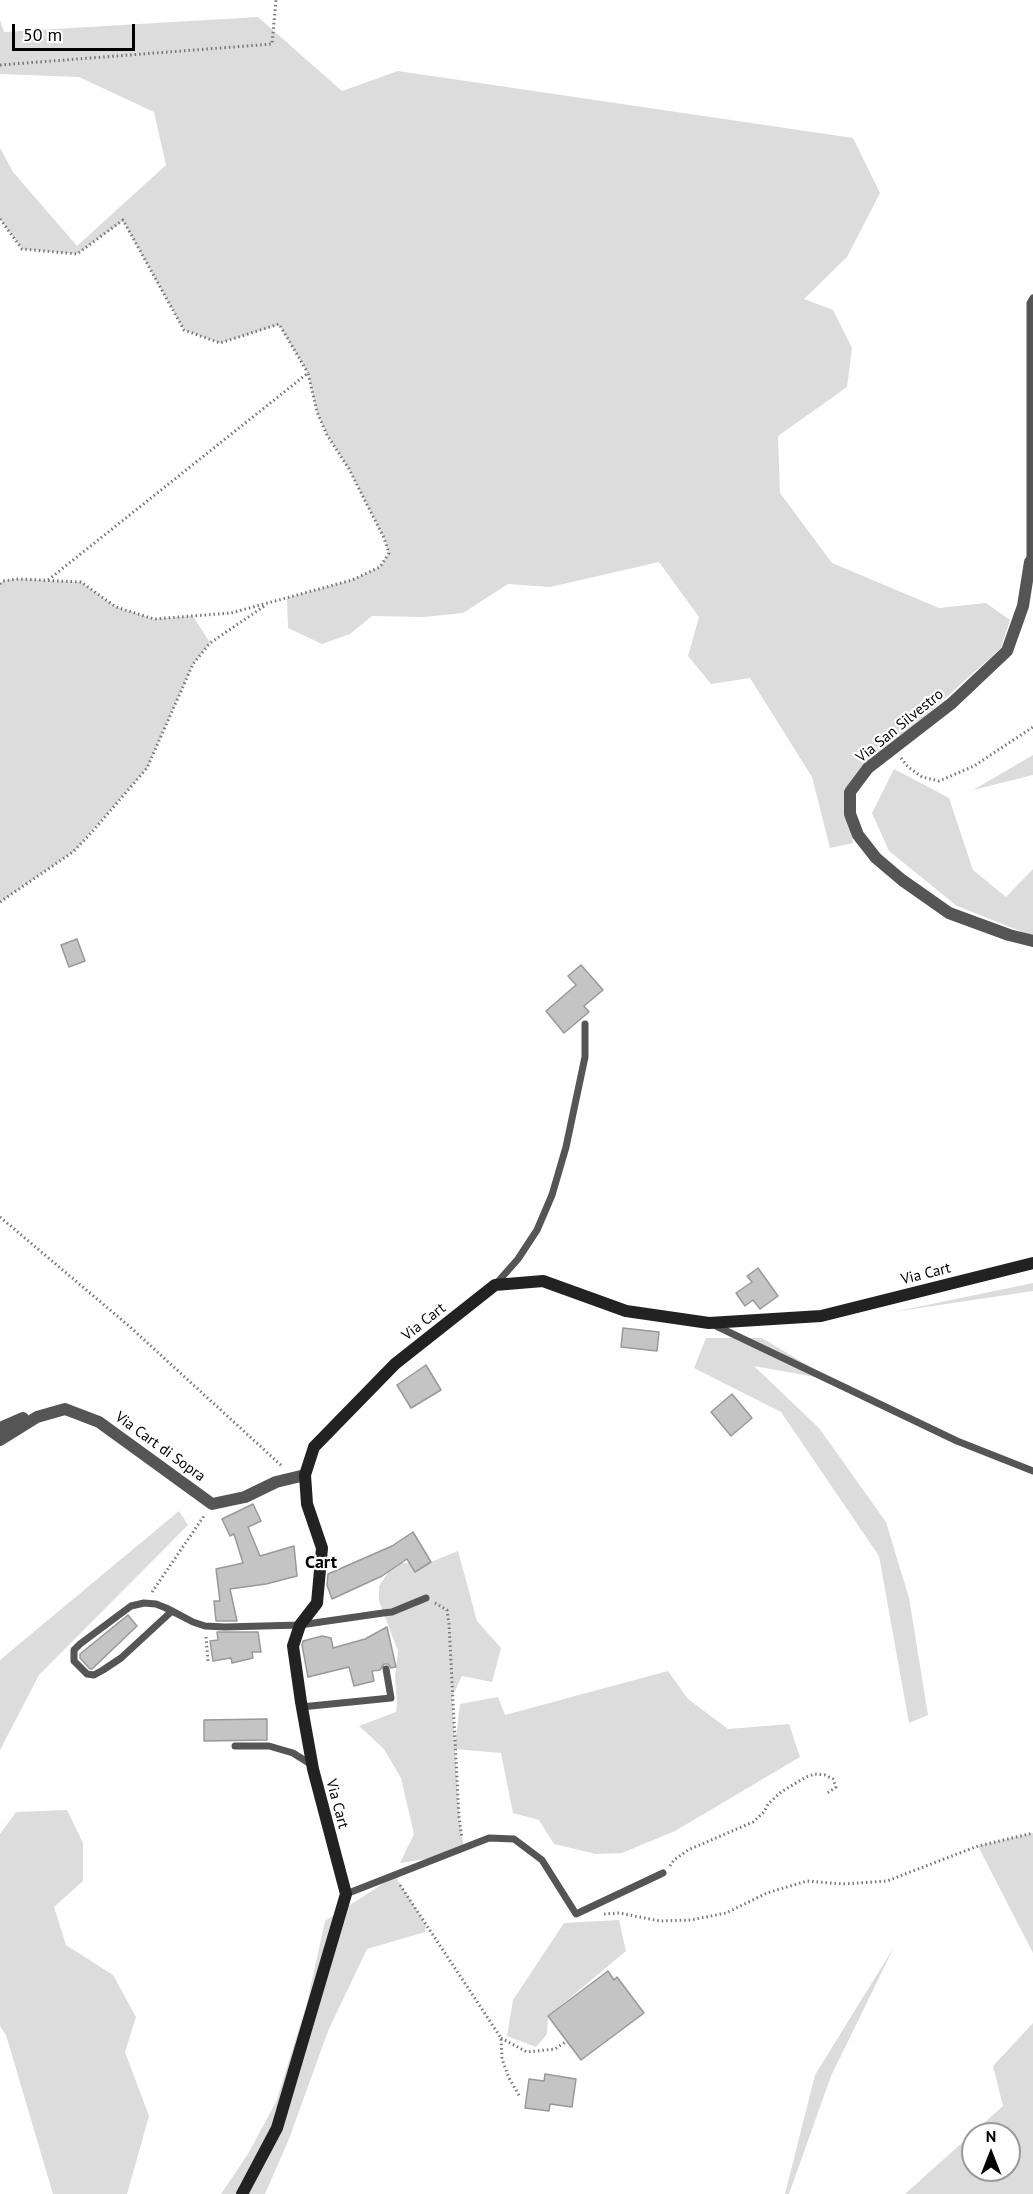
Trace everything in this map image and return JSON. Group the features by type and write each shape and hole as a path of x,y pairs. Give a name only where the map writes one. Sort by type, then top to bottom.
{"street":[{"name":"Via San Silvestro","path":"1032,561 1023,606 1007,651 952,704 868,768 850,792 850,814 858,835 876,858 902,880 949,912 1009,935 1033,941"},
{"name":"Via Cart","path":"346,1894 312,1765 293,1646 300,1625 317,1604 322,1548 308,1504 304,1475 314,1448 395,1364 495,1285 543,1281 626,1311 710,1323 821,1316 1033,1263"},
{"path":"0,1428 42,1410 65,1409"},
{"path":"0,1440 37,1417 65,1409"},
{"name":"Via Cart di Sopra","path":"65,1409 99,1422 212,1504"},
{"path":"212,1504 245,1497 276,1482 304,1475"},
{"path":"242,2194 277,2128 346,1894"}],"lane":[{"path":"1032,561 1030,303 1033,298"},
{"path":"495,1285 518,1259 552,1195 566,1147 585,1057 585,1024"},
{"path":"710,1323 957,1441 1033,1472"},
{"path":"172,1611 121,1658 94,1675 87,1674 74,1661 74,1650 131,1606 156,1604 172,1611 193,1622 205,1626 300,1625 392,1612 426,1598"},
{"path":"301,1707 391,1698 386,1669"},
{"path":"235,1746 269,1746 293,1753 312,1765"},
{"path":"346,1894 489,1838 514,1839 542,1860 576,1914 663,1873"}],"path":[{"path":"0,65 272,44 276,0"},
{"path":"0,219 22,249 77,254 123,220 184,330 220,343 279,324 308,373 317,412 327,435 349,469 389,553 380,567 352,580 231,613 154,619 116,607 81,582 18,579 3,581 0,584"},
{"path":"48,580 308,373"},
{"path":"0,902 73,852 92,832 147,768 194,664 210,643 268,603"},
{"path":"893,747 908,767 922,777 939,781 974,766 1033,728"},
{"path":"0,1217 129,1326 284,1468 304,1475"},
{"path":"144,1604 212,1504"},
{"path":"426,1598 447,1610 459,1817 464,1849"},
{"path":"205,1626 208,1661"},
{"path":"663,1873 670,1868 674,1860 688,1850 753,1822 781,1792 806,1777 815,1774 833,1779 836,1787 826,1794"},
{"path":"576,1914 619,1913 660,1921 692,1920 726,1913 767,1893 807,1881 843,1884 887,1881 978,1846 1033,1833"},
{"path":"395,1876 501,2038 526,2052 555,2049 567,2041"},
{"path":"501,2038 502,2060 520,2097"}],"shaded area":[{"path":"258,17 342,91 398,71 853,138 880,193 847,257 804,299 833,310 852,348 847,387 778,436 780,493 832,563 939,608 986,603 1010,620 1001,648 844,789 853,843 830,848 812,777 750,678 711,684 688,656 699,617 659,562 550,587 508,584 463,613 424,617 372,616 350,634 322,644 288,628 287,598 352,580 380,567 389,553 384,538 349,469 327,435 317,412 308,373 279,325 220,343 184,330 123,221 77,254 22,249 0,219 0,148 13,172 77,246 166,165 154,112 79,77 0,74 0,20 4,32"},
{"path":"18,579 81,582 116,607 154,619 193,616 210,643 193,664 147,768 73,852 0,902 0,584 3,581"},
{"path":"1033,755 1033,775 973,790"},
{"path":"894,769 949,798 973,870 1006,897 1033,869 1033,936 957,906 889,851 872,813"},
{"path":"1033,1283 1033,1291 893,1312"},
{"path":"706,1338 762,1338 832,1380 754,1366 819,1428 886,1522 909,1598 928,1715 909,1723 879,1556 781,1412 694,1368"},
{"path":"179,1511 188,1525 39,1675 0,1750 0,1660"},
{"path":"458,1551 477,1621 501,1648 492,1682 462,1676 452,1697 455,1744 460,1704 498,1697 505,1715 668,1671 688,1699 728,1729 789,1724 800,1757 675,1831 622,1853 596,1854 554,1844 539,1820 513,1813 501,1753 455,1749 459,1817 464,1849 444,1856 400,1863 414,1834 401,1778 384,1749 359,1726 396,1712 395,1676 398,1651 379,1601 379,1586 389,1571 401,1563 410,1563 416,1572 431,1562"},
{"path":"67,1810 83,1843 83,1881 54,1907 66,1945 113,1975 136,2017 125,2052 149,2116 127,2194 53,2194 6,2035 0,2026 0,1834 16,1812"},
{"path":"1033,1833 1033,1953 978,1846"},
{"path":"395,1876 426,1925 425,1932 367,1949 328,2031 289,2139 265,2194 221,2194 248,2154 276,2102 307,2003 325,1921"},
{"path":"619,1920 626,1951 548,2016 547,2034 536,2047 507,2036 513,2000 564,1923"},
{"path":"894,1947 831,2076 789,2194 785,2194 815,2075"},
{"path":"1033,2023 1033,2194 905,2194 961,2144 961,2182 1021,2182 1021,2122 985,2122 1003,2106 993,2066"}],"building":[{"path":"77,939 85,961 69,967 61,945"},
{"path":"581,965 603,990 584,1006 589,1012 564,1033 546,1011 576,985 568,976"},
{"path":"758,1268 778,1296 760,1309 753,1300 745,1306 736,1293 752,1282 747,1276"},
{"path":"623,1328 659,1332 657,1351 621,1347"},
{"path":"426,1365 441,1390 411,1408 397,1385"},
{"path":"732,1394 752,1418 731,1436 711,1412"},
{"path":"253,1504 261,1521 248,1527 260,1556 294,1546 297,1576 266,1584 230,1589 237,1621 216,1621 214,1601 220,1601 216,1569 243,1563 234,1534 230,1536 222,1519"},
{"path":"413,1532 431,1562 415,1572 407,1559 382,1576 332,1599 327,1585 328,1574 392,1546"},
{"path":"128,1615 137,1626 90,1669 80,1658 80,1654"},
{"path":"387,1627 396,1667 391,1668 388,1664 384,1664 380,1670 372,1671 374,1681 354,1686 349,1667 308,1677 303,1641 322,1636 331,1638 333,1648 365,1639"},
{"path":"217,1632 258,1632 261,1652 252,1652 253,1658 232,1663 231,1658 213,1661 210,1641 218,1640"},
{"path":"267,1719 267,1740 204,1741 204,1720"},
{"path":"608,1971 614,1980 617,1977 644,2013 581,2060 548,2016"},
{"path":"545,2074 576,2079 572,2107 550,2104 549,2111 525,2108 529,2079 544,2081"}],"district":[{"name":"Cart","path":"321,1563"}]}
